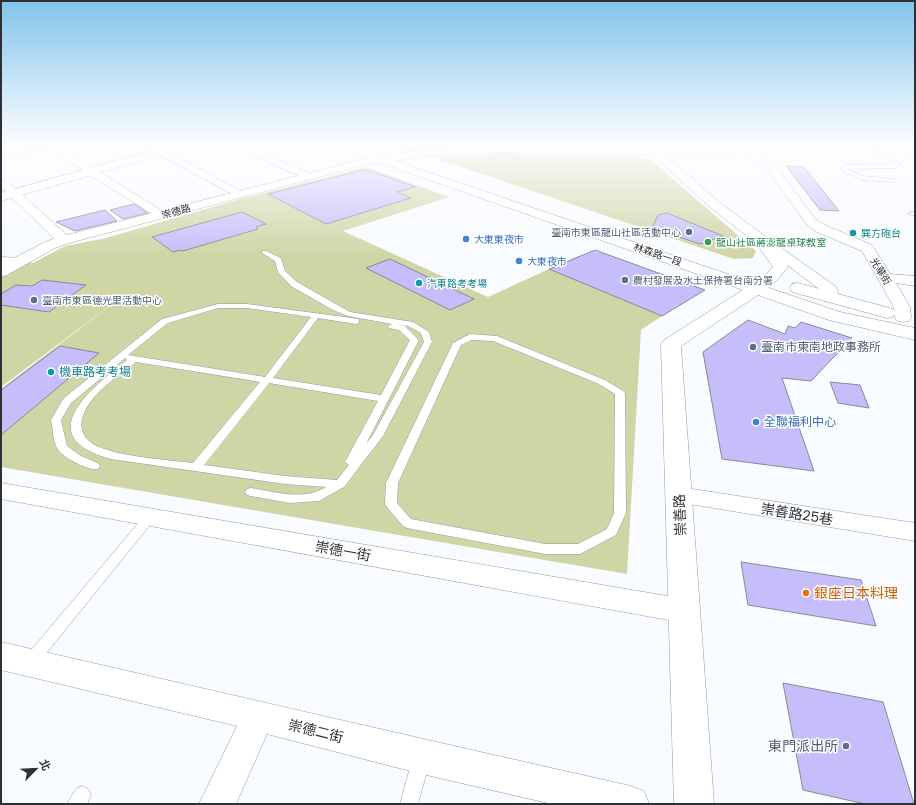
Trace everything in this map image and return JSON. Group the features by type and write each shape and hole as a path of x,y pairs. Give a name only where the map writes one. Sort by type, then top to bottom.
{"street":[{"path":"2,181 64,240"},
{"path":"1,197 61,181"},
{"path":"106,181 163,215"},
{"path":"213,181 240,194"},
{"name":"崇德路","path":"1,272 50,245 64,240 291,181"},
{"name":"林森路一段","path":"439,181 763,284 830,298 909,318"},
{"name":"林森路一段","path":"467,181 763,284 836,316 915,334"},
{"path":"688,181 761,240 830,289 830,298"},
{"name":"光華街","path":"783,181 812,222 822,229 867,248 909,318"},
{"path":"761,240 781,267 763,284"},
{"path":"1,261 20,261"},
{"path":"886,278 915,281"},
{"name":"崇善路","path":"694,804 671,344 763,284"},
{"name":"崇德一街","path":"1,490 684,611"},
{"name":"崇善路25巷","path":"679,495 915,532"},
{"name":"崇德二街","path":"15,659 259,716 422,757 559,796 632,804"},
{"path":"217,804 259,716"}],"lane":[{"path":"889,181 894,181"},
{"path":"251,492 290,499 319,497 340,484 378,436 428,342 425,332 410,324 348,314 336,308 294,284 282,272 278,260 264,252"},
{"path":"94,466 77,458 62,448 56,420 67,401 119,357 165,321 218,306 247,306 402,328 415,340 340,484"},
{"path":"196,467 267,380 316,316"},
{"path":"470,337 494,338 602,382 620,393 620,513 612,532 580,549 545,549 407,523 391,504 392,483 450,358 457,343 470,337"},
{"path":"119,357 385,399"},
{"path":"134,359 88,399 76,419 76,434 86,445 111,454 285,480 340,484"},
{"path":"15,659 150,517"},
{"path":"409,804 422,757"}],"green space":[{"path":"313,181 404,181 449,197 343,231 488,297 549,269 662,316 641,330 627,574 1,467 1,389 120,298 1,387 1,276 24,262 33,263 65,246 106,238 240,199"},
{"path":"502,181 675,181 756,251 753,258 734,259"}],"building":[{"path":"321,181 397,181 415,187 397,192 411,198 326,224 268,194"},
{"path":"797,181 815,181 839,211 820,210"},
{"path":"134,204 148,213 123,219 110,210"},
{"path":"105,210 117,221 75,231 56,222"},
{"path":"242,212 266,224 256,227 258,229 183,251 180,250 173,252 152,237"},
{"name":"臺南市東區龍山社區活動中心","path":"667,213 723,236 700,244 652,228 658,215"},
{"name":"農村發展及水土保持署台南分署","path":"595,250 705,290 662,316 549,269"},
{"name":"汽車路考考場","path":"390,259 474,299 450,310 366,268"},
{"name":"臺南市東區德光里活動中心","path":"42,280 86,285 49,312 1,305 1,294 16,285 32,286"},
{"path":"748,320 785,334 788,326 795,328 801,322 852,338 811,381 782,378 814,471 722,459 703,352"},
{"name":"機車路考考場","path":"60,346 99,353 1,435 1,390"},
{"path":"830,382 860,385 869,408 838,403"},
{"name":"銀座日本料理","path":"741,562 861,580 876,626 748,605"},
{"name":"東門派出所","path":"783,683 883,702 914,804 865,804 803,790"}],"place":[{"name":"臺南市東區龍山社區活動中心","path":"689,232"},
{"name":"巽方砲台","path":"853,233"},
{"name":"大東東夜市","path":"466,239"},
{"name":"龍山社區蔣澎龍桌球教室","path":"708,242"},
{"name":"大東夜市","path":"519,261"},
{"name":"農村發展及水土保持署台南分署","path":"625,280"},
{"name":"汽車路考考場","path":"419,283"},
{"name":"臺南市東區德光里活動中心","path":"34,300"},
{"name":"臺南市東南地政事務所","path":"753,347"},
{"name":"機車路考考場","path":"51,372"},
{"name":"全聯福利中心","path":"756,422"},
{"name":"銀座日本料理","path":"806,593"},
{"name":"東門派出所","path":"846,746"}]}
